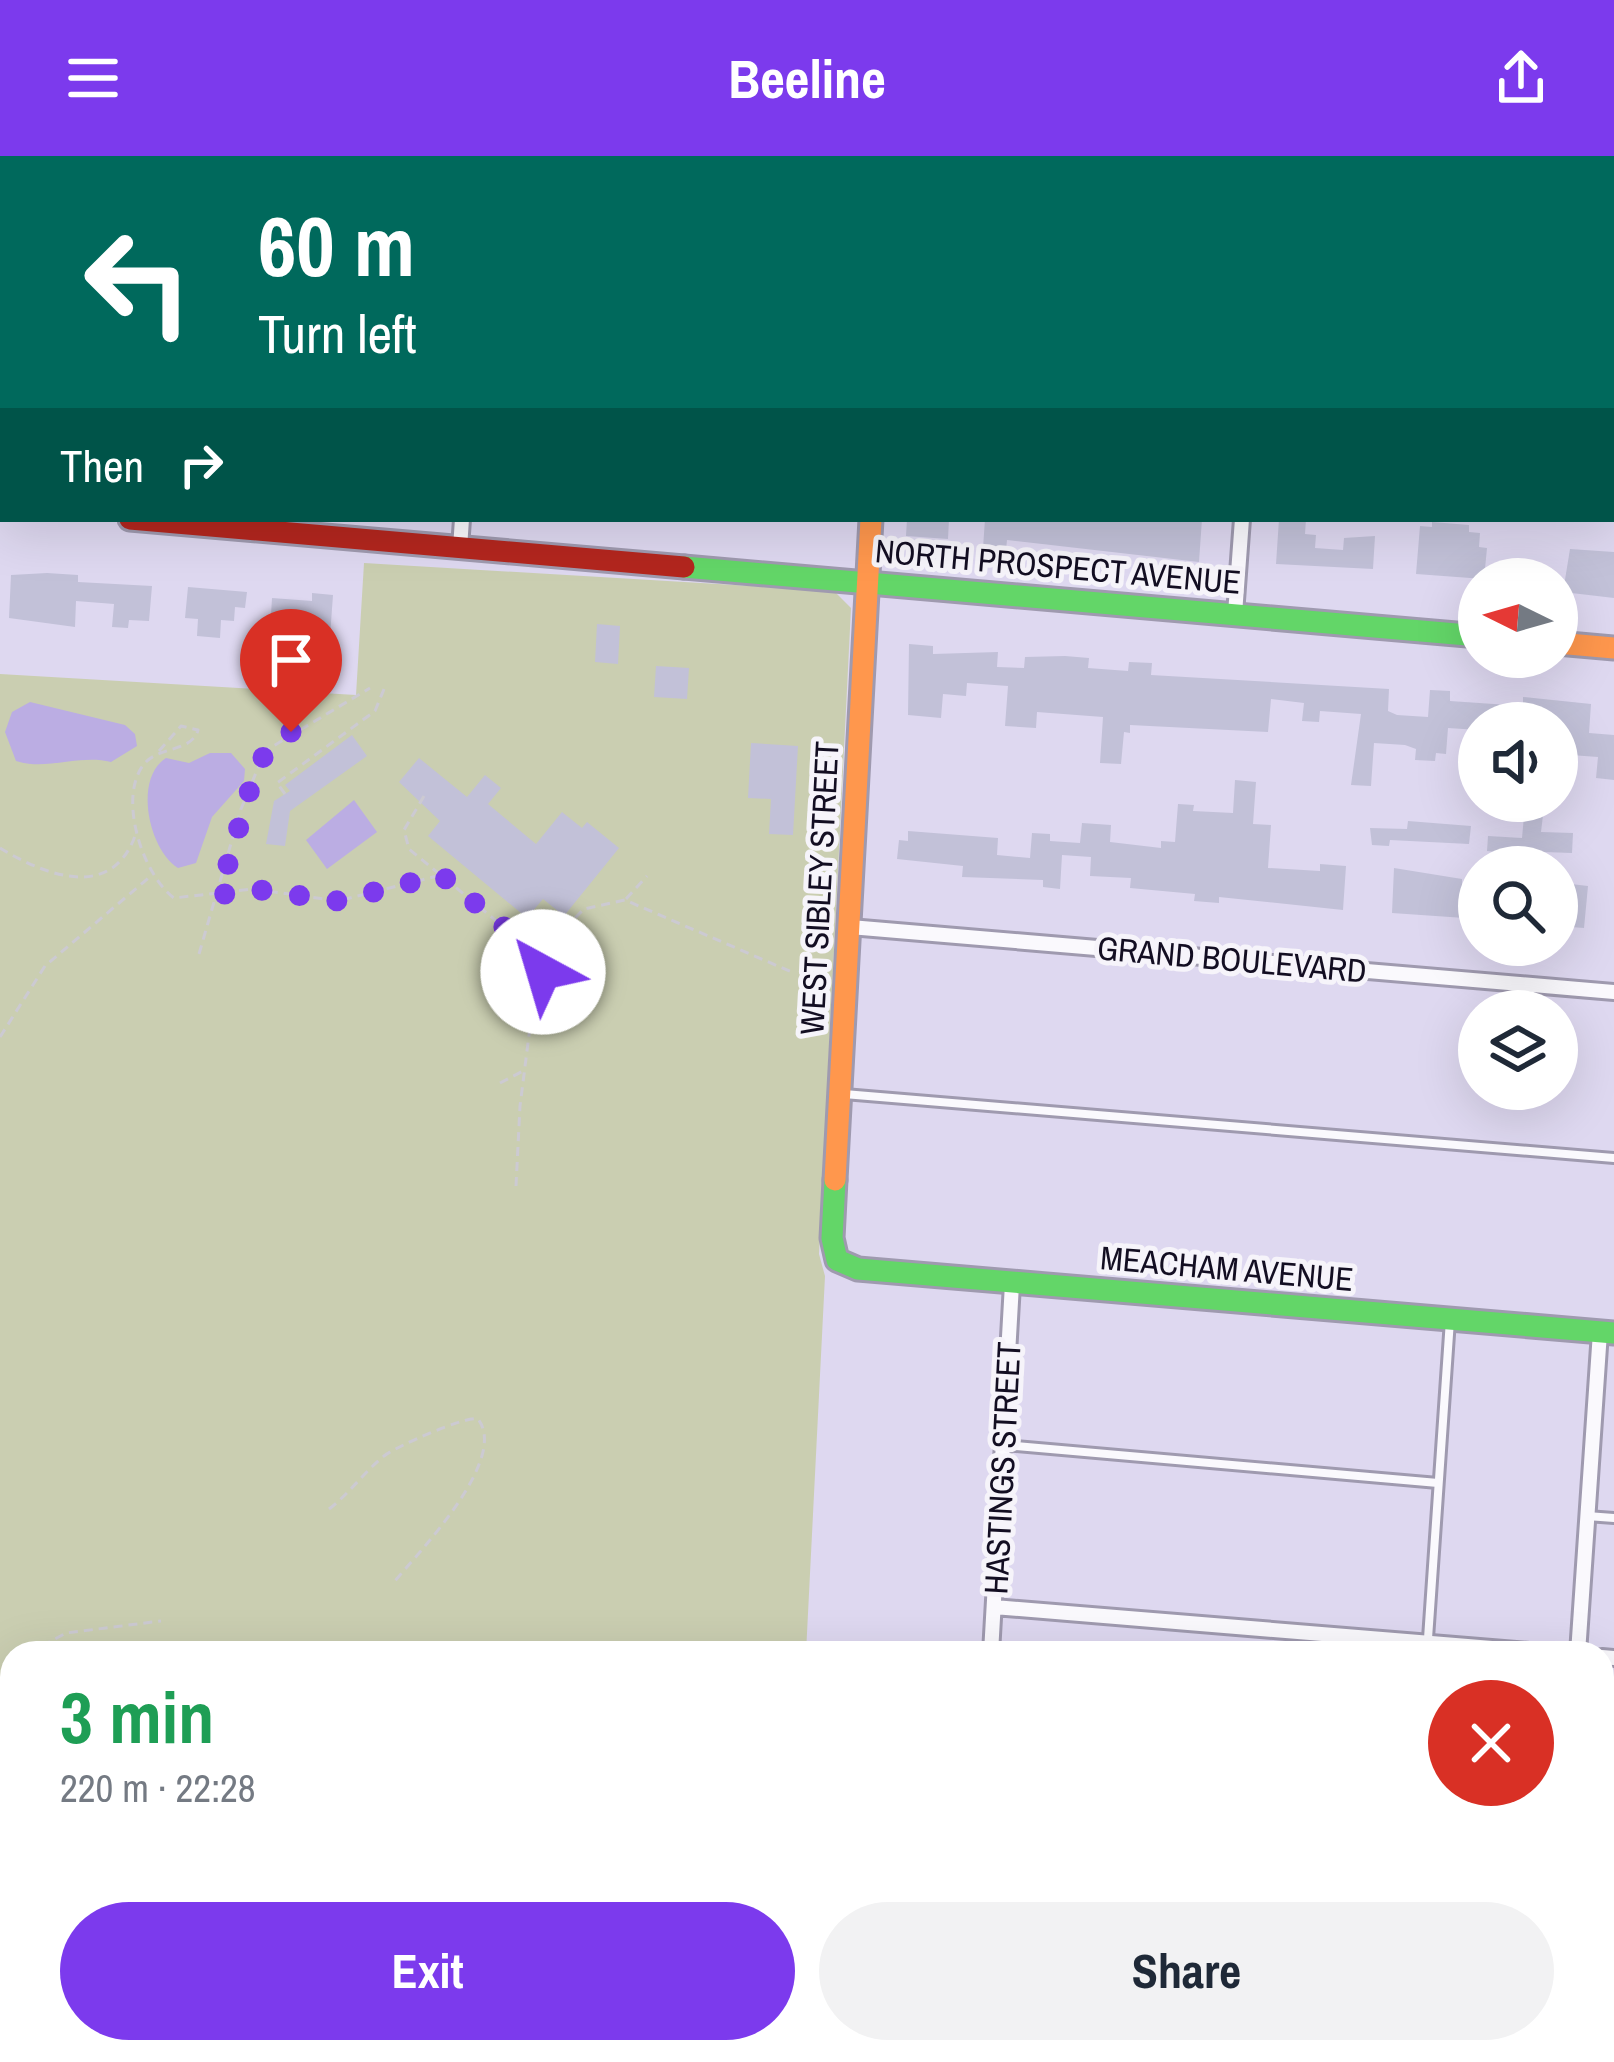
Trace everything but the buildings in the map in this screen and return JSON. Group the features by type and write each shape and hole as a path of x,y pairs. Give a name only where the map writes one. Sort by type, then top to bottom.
{"street":[{"name":"NORTH PROSPECT AVENUE","path":"164,522 1458,634"},
{"path":"460,548 462,522"},
{"name":"WEST SIBLEY STREET","path":"837,1260 832,1238 872,522"},
{"path":"1235,614 1242,522"},
{"path":"1578,645 1614,648"},
{"name":"GRAND BOULEVARD","path":"850,927 1614,992"},
{"name":"MEACHAM AVENUE","path":"837,1260 858,1269 1012,1284 1607,1333"},
{"name":"HASTINGS STREET","path":"993,1641 1012,1284"},
{"path":"1579,1641 1607,1333"},
{"path":"994,1606 1355,1641"}],"lane":[{"path":"840,1094 1614,1158"},
{"path":"1427,1641 1450,1320"},
{"path":"1003,1445 1438,1484"},
{"path":"1587,1516 1614,1518"}],"path":[{"path":"199,954 241,809 265,751 370,688"},
{"path":"285,794 277,783 375,711 384,689"},
{"path":"159,752 189,744 198,730 181,726 140,769 136,782 138,828 153,874 174,898 253,889 338,901 441,875"},
{"path":"424,796 404,836 410,849 522,942"},
{"path":"0,848 42,873 85,877 123,857 138,828"},
{"path":"0,1036 15,1005 45,966 153,874"},
{"path":"554,940 584,909 625,900 647,876"},
{"path":"625,900 794,973"},
{"path":"522,942 538,932 554,940 559,952 555,965 537,972"},
{"path":"522,942 521,961 537,972"},
{"path":"517,1186 537,972"},
{"path":"500,1083 525,1070"},
{"path":"329,1509 395,1448 427,1439 460,1418 478,1419 486,1442 478,1467 455,1507 394,1582"},
{"path":"51,1641 66,1633 160,1621"}],"green space":[{"path":"364,563 834,591 851,608 819,1254 825,1276 807,1641 0,1641 0,674 356,695"}],"shaded area":[{"path":"30,702 125,725 135,734 137,746 111,762 16,761 5,732 12,712"},
{"path":"210,753 231,753 245,769 244,781 212,817 196,863 178,868 153,831 150,782 166,758 189,763"},
{"path":"354,800 377,832 327,869 306,840"}],"traffic: fast":[{"path":"684,567 1458,634"},
{"path":"835,1180 832,1238 837,1260 858,1269 1614,1333"}],"traffic: slow":[{"path":"835,1180 871,522"},
{"path":"1578,645 1614,648"}],"traffic: jam":[{"path":"165,522 684,567"}],"route":[{"path":"291,732 274,742 258,762 219,895 253,889 338,901 441,875 522,942 519,955 525,967 543,972"}]}
